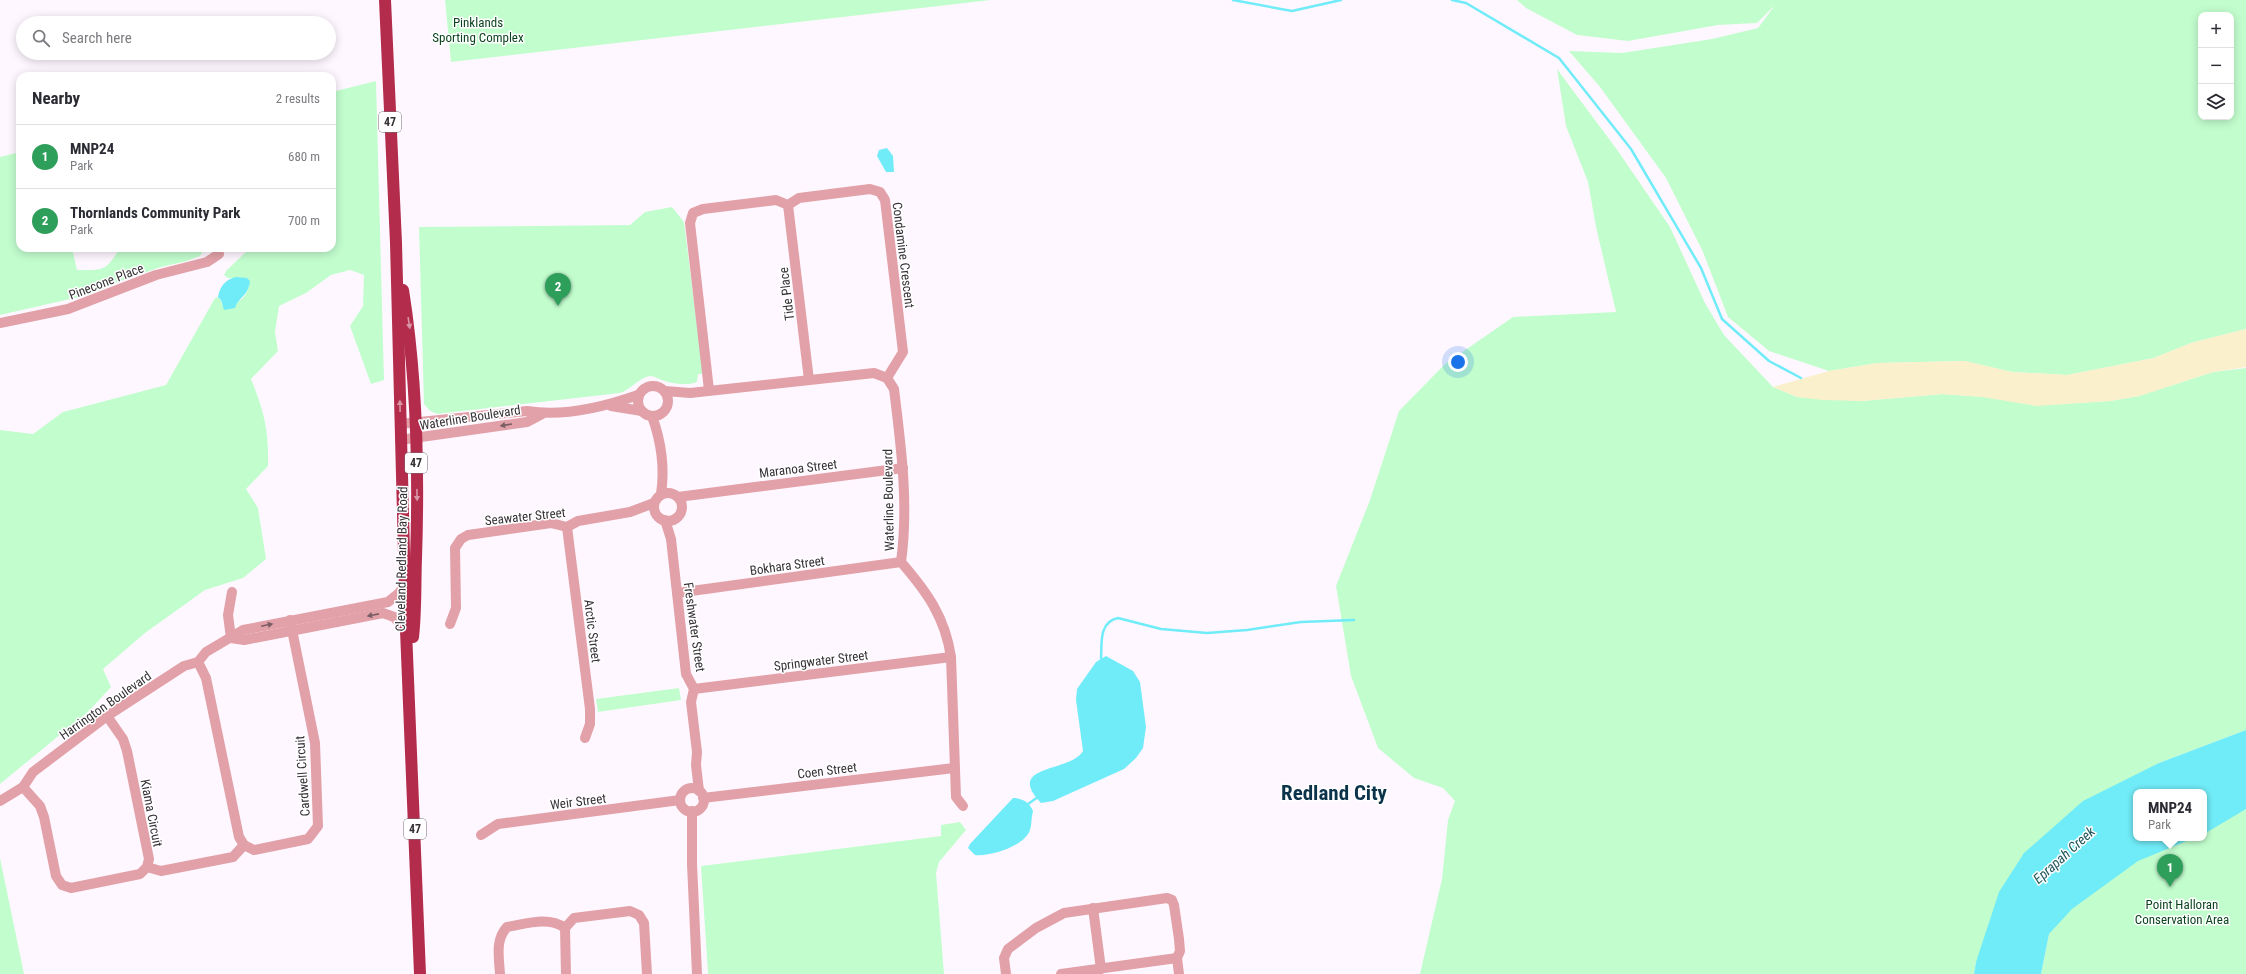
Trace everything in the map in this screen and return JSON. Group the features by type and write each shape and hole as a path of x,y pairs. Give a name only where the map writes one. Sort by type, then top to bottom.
{"highway":[{"name":"Cleveland Redland Bay Road","path":"385,0 396,244 406,630 420,974"},
{"name":"Cleveland Redland Bay Road","path":"396,244 410,335 415,438 417,523 414,633 409,684"}],"street":[{"name":"Condamine Crescent","path":"788,205 799,198 870,188 880,192 885,200 903,352 887,378"},
{"path":"709,390 691,217 696,210 702,208 776,200 788,205"},
{"name":"Tide Place","path":"788,205 809,380"},
{"name":"Pinecone Place","path":"0,323 68,309 156,276 207,262 219,254"},
{"path":"696,493 670,520 664,520 656,514 654,503 661,494 664,476 658,433 662,412 668,402 690,393 709,390 874,373 887,378"},
{"name":"Waterline Boulevard","path":"887,378 894,389 903,468 903,547 901,562 931,601 943,622 951,657 956,797 963,806"},
{"path":"658,433 647,414 638,404 638,396 648,386 657,386 665,391 690,393"},
{"path":"665,391 668,402"},
{"name":"Waterline Boulevard","path":"400,424 527,412 542,414 609,406 638,396"},
{"name":"Waterline Boulevard","path":"609,406 647,414"},
{"path":"647,414 662,412"},
{"name":"Waterline Boulevard","path":"400,440 526,422 542,414"},
{"name":"Maranoa Street","path":"675,495 903,468"},
{"path":"664,476 675,495 680,511"},
{"path":"661,494 675,495"},
{"name":"Seawater Street","path":"450,624 456,608 455,548 461,539 468,535 551,523 567,527 578,521 630,512 654,503"},
{"name":"Freshwater Street","path":"671,539 680,511"},
{"name":"Seawater Street","path":"630,512 656,514"},
{"name":"Freshwater Street","path":"664,520 671,539 686,674 694,689 691,702 697,752 696,765 701,794"},
{"name":"Arctic Street","path":"567,527 590,709 590,724 585,738"},
{"name":"Bokhara Street","path":"677,593 901,562"},
{"path":"232,592 228,615 231,638 244,640 292,626 388,602 398,594 405,585"},
{"path":"292,626 383,613 394,617 406,630"},
{"name":"Cardwell Circuit","path":"244,845 254,850 308,839 315,832 318,826 315,744 292,626"},
{"name":"Harrington Boulevard","path":"0,801 23,787 33,772 107,716 184,666 198,662 206,652 231,638"},
{"name":"Springwater Street","path":"694,689 951,657"},
{"path":"147,867 161,871 233,857 244,845 239,837 206,678 198,662"},
{"name":"Kiama Circuit","path":"23,787 40,806 44,817 56,876 62,884 71,888 140,874 147,867 148,860 127,751 123,739 107,716"},
{"name":"Freshwater Street","path":"685,790 696,765"},
{"name":"Coen Street","path":"701,794 954,768"},
{"path":"692,788 701,794 702,806 692,811 685,809 680,800 685,790 692,788"},
{"name":"Weir Street","path":"481,835 498,824 680,800"},
{"path":"692,811 692,864 697,974"},
{"path":"1006,974 1005,953 1036,928 1064,913 1167,898 1172,900 1179,939 1180,951 1177,958 1179,974"},
{"path":"1093,908 1101,969"},
{"path":"566,974 565,928 574,918 630,911 639,915 644,923 647,974"},
{"path":"500,974 498,942 500,933 506,927 548,921 558,922 565,928"},
{"path":"1061,974 1177,958"}],"green space":[{"name":"Pinklands Sporting Complex","path":"445,0 991,0 451,62"},
{"path":"1517,0 2246,0 2246,329 2191,343 2154,358 2067,375 2012,372 1964,361 1878,363 1829,371 1769,351 1728,317 1703,252 1666,178 1600,87 1569,51 1622,53 1712,39 1758,28 1775,5 1757,23 1718,25 1628,41 1577,35 1526,8"},
{"path":"1557,69 1618,151 1670,227 1705,303 1724,335 1773,387 1797,397 1862,401 1942,394 2077,403 2110,401 2139,396 2213,372 2246,368 2246,730 2159,763 2135,789 2133,789 2133,791 1976,962 1974,974 1420,974 1442,879 1448,820 1455,801 1443,788 1414,778 1378,748 1351,676 1336,586 1370,500 1399,411 1445,364 1513,317 1616,312 1596,227 1588,182 1566,126"},
{"path":"376,81 384,380 371,384 350,326 363,306 364,275 350,270 331,275 306,293 279,306 275,332 278,351 251,379 265,421 268,442 268,466 246,489 258,508 266,559 243,578 205,590 145,633 103,669 111,687 89,711 0,784 0,430 33,434 63,412 166,385 215,298 218,297 221,300 222,305 232,304 239,301 245,295 249,286 243,279 228,278 224,275 226,271 246,252 336,252 336,91"},
{"path":"16,153 16,252 73,252 77,270 86,270 99,269 107,266 117,252 202,252 200,256 187,261 161,267 118,282 88,295 0,315 0,157"},
{"path":"672,207 684,222 703,374 698,374 697,382 689,384 675,383 650,376 642,379 620,393 437,414 430,411 424,404 419,227 630,225 645,212"},
{"path":"679,688 681,700 598,712 596,699"},
{"name":"Point Halloran Conservation Area","path":"2246,793 2246,974 2041,974 2049,934 2079,895 2151,841 2207,841 2207,807"},
{"path":"960,822 966,830 939,862 936,873 944,974 708,974 701,866 941,836 941,825"},
{"path":"0,858 24,974 0,974"}],"sand":[{"path":"2246,329 2246,367 2213,372 2139,396 2110,401 2037,406 1982,397 1942,394 1862,401 1823,400 1797,397 1773,387 1829,371 1878,363 1965,361 2012,372 2067,375 2154,358 2191,343"}],"water":[{"path":"887,148 893,156 894,172 886,172 877,156 879,150"},
{"path":"236,277 247,278 250,281 249,286 235,308 224,310 221,300 218,297 220,290 226,282"},
{"path":"1106,656 1133,671 1140,682 1146,727 1143,748 1136,758 1124,769 1053,801 1041,803 1032,790 1030,782 1035,775 1076,758 1083,751 1076,700 1077,689 1096,662"},
{"name":"Eprapah Creek","path":"2246,730 2246,809 2207,832 2207,789 2133,789 2133,841 2187,841 2138,861 2072,909 2049,934 2041,974 1974,974 1976,962 1999,892 2024,853 2083,801 2159,763"},
{"path":"1013,798 1026,802 1033,811 1031,828 1027,836 1014,845 998,852 975,855 968,848 970,844"}],"waterway":[{"path":"1233,0 1292,11 1341,0"},
{"path":"1452,0 1466,3 1559,58 1631,149 1701,268 1722,319 1769,361 1801,378"},
{"path":"1101,661 1102,635 1104,629 1112,620 1118,618 1161,629 1207,633 1247,630 1301,622 1354,620"},
{"path":"1028,804 1038,797"}],"place":[{"name":"Thornlands Community Park","path":"558,306"},
{"name":"MNP24","path":"2170,887"}],"district":[{"name":"Redland City","path":"1334,793"}]}
